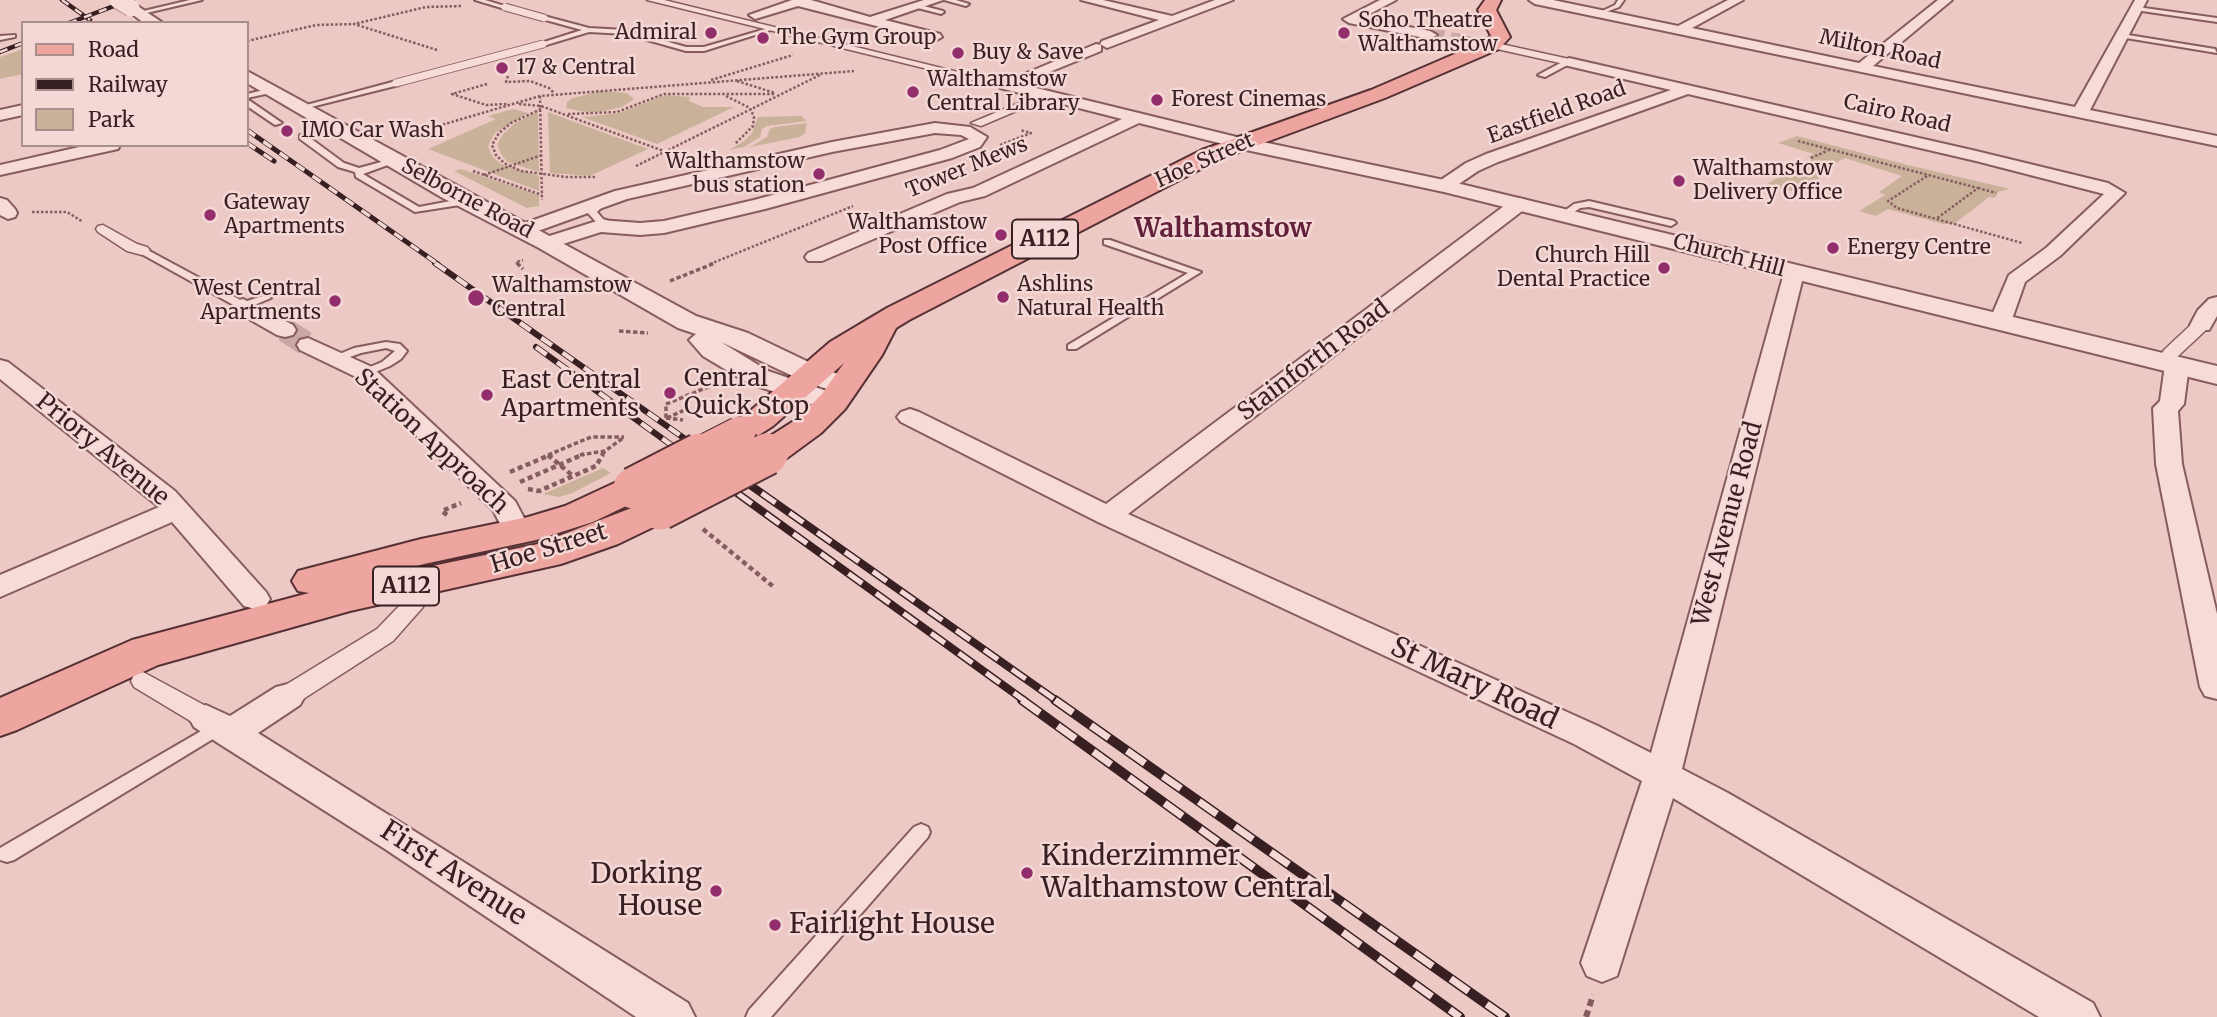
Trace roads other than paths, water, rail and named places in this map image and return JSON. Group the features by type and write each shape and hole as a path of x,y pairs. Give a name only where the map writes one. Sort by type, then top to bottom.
{"main road":[{"path":"1482,45 1501,37 1487,10 1493,0"},
{"name":"Hoe Street","path":"0,718 145,666 166,635 266,607 520,547 569,548 761,419 841,349 898,314 1074,231 1192,164 1239,144 1378,94 1482,45"},
{"name":"Hoe Street","path":"647,498 774,450 809,426 839,394 871,347 881,326"}],"street":[{"path":"652,0 1239,144"},
{"path":"1087,0 1174,20"},
{"path":"1005,85 1227,0"},
{"path":"1390,0 1349,19 1430,35"},
{"name":"Milton Road","path":"1535,0 2217,141"},
{"path":"1679,30 1737,0"},
{"path":"1861,68 1946,0"},
{"path":"735,20 803,1 935,37"},
{"path":"2080,113 2139,4"},
{"path":"869,21 916,6 939,6"},
{"path":"130,8 152,21"},
{"path":"1388,26 1406,18"},
{"name":"Cairo Road","path":"1482,45 1569,62 1989,159 2102,187 2116,193 2053,252 2016,279 2000,322"},
{"name":"Selborne Road","path":"248,77 466,201 524,230 687,322 720,354 758,377 802,382 839,394"},
{"name":"Eastfield Road","path":"1444,186 1472,167 1492,158 1688,89"},
{"path":"977,123 1045,95"},
{"path":"0,115 21,110"},
{"name":"Tower Mews","path":"815,257 954,198 979,192 1135,119"},
{"path":"524,230 604,200 832,147 928,129 964,130 979,137 974,143 946,153 758,205 664,227 640,229 611,225 590,228 547,243"},
{"name":"Church Hill","path":"1239,144 1444,186 2000,322 2174,359 2217,375"},
{"path":"0,170 103,147"},
{"name":"Stainforth Road","path":"1108,516 1519,204"},
{"path":"103,229 132,248 142,250"},
{"name":"West Avenue Road","path":"1602,964 1673,741 1704,611 1794,273"},
{"path":"2217,304 2174,359 2172,404 2165,408 2169,464 2217,687"},
{"path":"243,306 285,330"},
{"name":"Station Approach","path":"307,345 364,372 483,484 505,507 520,547"},
{"name":"Priory Avenue","path":"0,367 164,497 266,607"},
{"name":"St Mary Road","path":"910,416 1108,516 1586,735 1715,803 2078,1017"},
{"path":"0,587 175,510"},
{"path":"145,666 219,726 288,696 385,635 411,607"},
{"name":"First Avenue","path":"219,726 398,838 673,1017"}],"lane":[{"path":"130,8 178,0"},
{"path":"130,8 187,4 199,0"},
{"path":"947,0 966,4"},
{"path":"1600,14 1617,6 1621,0"},
{"path":"475,3 505,7 589,30 626,32 687,49 712,46 771,29"},
{"path":"2139,4 2217,20"},
{"path":"638,27 712,46"},
{"path":"303,107 589,30"},
{"path":"0,38 13,36"},
{"path":"2122,36 2215,51"},
{"path":"1542,75 1569,62"},
{"path":"248,96 272,89"},
{"path":"248,104 278,123"},
{"path":"303,137 341,165 359,171 393,160"},
{"path":"359,171 359,174 418,210 466,201"},
{"path":"604,200 592,212 600,221 611,225"},
{"path":"1564,215 1577,206 1594,204 1671,223"},
{"path":"1072,347 1196,272 1107,242"},
{"path":"142,250 243,306 266,298"},
{"path":"337,358 358,349 386,345 396,345 401,351 386,365 364,372"},
{"path":"7,854 219,726"},
{"path":"757,1017 921,832"}],"tunnel":[{"path":"1430,35 1466,42"},
{"path":"285,330 308,345"}],"railway":[{"path":"62,0 85,17"},
{"path":"85,17 130,0"},
{"path":"74,21 85,17"},
{"path":"85,17 90,20"},
{"path":"0,52 21,44"},
{"path":"248,131 438,264"},
{"path":"248,144 274,161"},
{"path":"435,263 708,455"},
{"path":"536,347 685,455"},
{"path":"683,454 1025,701"},
{"path":"706,454 1057,701"},
{"path":"1022,700 1460,1017"},
{"path":"1055,700 1505,1017"}],"place":[{"name":"Admiral","path":"711,33"},
{"name":"Soho Theatre Walthamstow","path":"1344,33"},
{"name":"The Gym Group","path":"763,38"},
{"name":"Buy & Save","path":"958,53"},
{"name":"17 & Central","path":"502,68"},
{"name":"Walthamstow Central Library","path":"913,92"},
{"name":"Forest Cinemas","path":"1157,100"},
{"name":"IMO Car Wash","path":"287,131"},
{"name":"Walthamstow bus station","path":"819,174"},
{"name":"Walthamstow Delivery Office","path":"1679,181"},
{"name":"Gateway Apartments","path":"210,215"},
{"name":"Walthamstow Post Office","path":"1001,235"},
{"name":"Energy Centre","path":"1833,248"},
{"name":"Church Hill Dental Practice","path":"1664,268"},
{"name":"Ashlins Natural Health","path":"1003,297"},
{"name":"Walthamstow Central","path":"476,298"},
{"name":"West Central Apartments","path":"335,301"},
{"name":"Central Quick Stop","path":"670,393"},
{"name":"East Central Apartments","path":"487,395"},
{"name":"Kinderzimmer Walthamstow Central","path":"1027,873"},
{"name":"Dorking House","path":"716,891"},
{"name":"Fairlight House","path":"775,925"}],"district":[{"name":"Walthamstow","path":"1223,230"}]}
